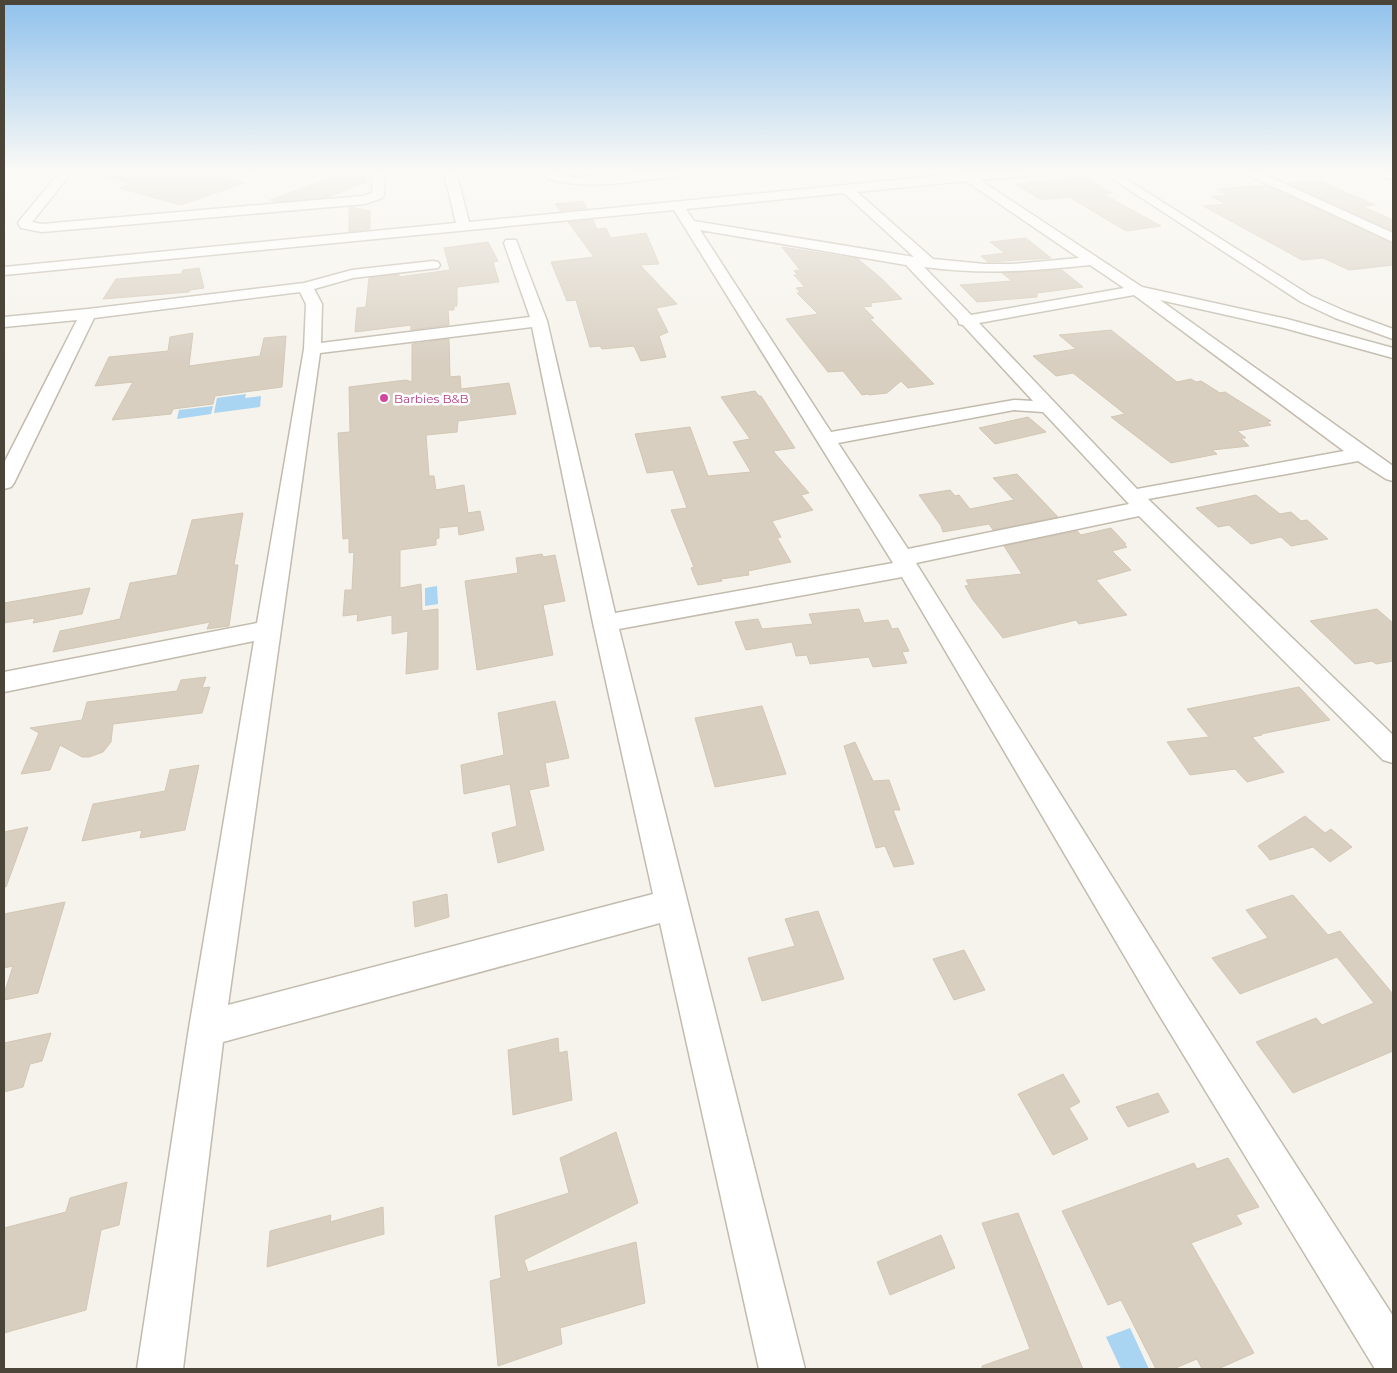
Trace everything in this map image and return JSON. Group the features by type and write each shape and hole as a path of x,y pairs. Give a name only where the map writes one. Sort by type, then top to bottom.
{"street":[{"path":"156,256 165,236"},
{"path":"4,271 156,256 266,241 331,236"},
{"path":"697,236 905,563 1167,996 1393,1356"},
{"path":"790,236 911,261 999,269 1092,260"},
{"path":"902,236 929,263"},
{"path":"1056,236 1137,290 1361,454 1393,475"},
{"path":"1206,236 1276,282 1306,299 1341,315 1393,334"},
{"path":"511,244 539,321 605,623 782,1369"},
{"path":"911,261 965,321 1138,502 1393,752"},
{"path":"4,322 88,314 305,287 352,274 434,265"},
{"path":"160,1369 207,1028 312,349 314,304 305,287"},
{"path":"965,321 1137,290 1287,324 1393,353"},
{"path":"4,483 88,314"},
{"path":"312,349 539,321"},
{"path":"1014,405 1031,390"},
{"path":"826,439 1014,405 1047,407"},
{"path":"605,623 905,563 1138,502 1361,454"},
{"path":"4,682 270,629"},
{"path":"207,1028 672,904"}],"water":[{"path":"246,394 245,398 261,396 260,407 214,413 217,398"},
{"path":"213,406 211,414 177,419 179,410"},
{"path":"437,586 438,604 425,606 425,588"},
{"path":"1130,1328 1149,1369 1121,1369 1106,1337"}],"building":[{"path":"578,236 610,236 611,238 647,236 659,264 640,265 677,304 656,308 668,332 659,336 666,357 641,361 634,346 602,349 600,346 590,347 576,300 567,301 551,262 594,257"},
{"path":"1258,236 1376,236 1393,244 1393,265 1349,270 1323,258 1302,260"},
{"path":"1026,238 1051,258 988,262 981,256 1005,253 990,242"},
{"path":"488,242 498,261 493,262 499,282 457,287 457,306 454,306 454,310 448,310 449,325 411,330 411,325 355,332 357,308 366,307 369,278 399,274 399,277 450,270 444,248"},
{"path":"782,247 858,259 882,279 902,299 870,303 872,306 863,307 874,318 870,319 934,384 908,388 901,381 887,393 862,395 843,371 828,372 786,319 818,314 797,293 800,292 796,288 805,287 794,275 798,275 794,271 800,270"},
{"path":"199,268 204,288 190,290 189,292 103,299 116,279 181,274 183,270"},
{"path":"1062,270 1083,287 1037,293 1037,297 977,302 960,285 1012,281 1002,273"},
{"path":"1111,330 1177,382 1191,379 1196,382 1201,381 1220,393 1225,392 1271,421 1267,422 1271,425 1237,431 1246,438 1241,438 1249,446 1212,450 1217,454 1171,463 1111,417 1125,414 1073,373 1056,376 1033,356 1076,349 1059,335"},
{"path":"193,333 189,366 260,356 264,338 286,336 282,387 215,396 213,404 173,409 171,414 112,420 133,382 95,386 109,357 168,351 170,337"},
{"path":"449,339 450,377 460,376 461,389 509,383 516,414 458,421 457,432 426,435 429,476 434,476 436,490 464,485 468,513 480,511 484,530 459,535 458,526 439,528 439,538 436,539 436,545 400,550 400,588 421,584 422,611 438,609 438,669 406,674 408,631 392,634 392,615 357,621 358,614 343,616 345,590 352,590 354,552 349,553 349,538 343,539 338,433 350,432 349,387 406,380 412,382 412,344"},
{"path":"755,391 761,396 795,448 773,451 809,493 801,495 813,510 772,521 781,537 777,538 791,562 748,571 749,575 698,585 691,568 694,567 671,510 687,508 673,470 647,473 635,434 690,427 708,476 751,472 733,442 750,439 721,397"},
{"path":"1028,417 1046,432 995,444 979,428"},
{"path":"1017,474 1058,517 993,530 989,524 943,532 941,526 919,495 950,490 955,496 959,495 970,509 1014,500 993,478"},
{"path":"1256,495 1280,514 1291,512 1301,521 1307,520 1328,539 1291,546 1281,537 1251,544 1229,525 1218,527 1196,508"},
{"path":"243,513 234,565 238,565 229,626 207,629 210,622 53,652 60,631 120,619 130,583 177,575 192,520"},
{"path":"1111,528 1127,547 1112,551 1131,570 1096,580 1127,615 1079,624 1076,620 1003,638 973,600 965,586 969,585 966,580 1022,574 1004,546 1077,531 1081,535"},
{"path":"542,554 543,557 555,555 565,601 543,605 553,655 477,670 465,581 518,573 516,558"},
{"path":"90,588 82,614 33,623 35,618 4,623 4,603"},
{"path":"859,609 864,623 888,620 892,629 898,628 909,651 902,652 907,663 873,667 869,657 810,664 807,655 796,656 792,642 746,650 735,622 758,619 762,629 813,624 809,614"},
{"path":"1377,609 1393,623 1393,661 1376,664 1372,661 1355,664 1310,621"},
{"path":"206,677 202,688 210,687 202,713 113,724 111,742 103,752 89,757 82,757 60,745 50,770 21,774 39,733 30,728 82,720 87,702 177,691 181,680"},
{"path":"1299,687 1330,720 1252,737 1284,772 1247,782 1235,769 1190,775 1167,742 1209,737 1187,709"},
{"path":"555,701 569,758 545,763 549,786 529,790 544,850 498,863 492,833 517,826 510,784 464,794 461,765 504,755 498,713"},
{"path":"762,706 786,774 715,787 695,718"},
{"path":"855,742 873,781 889,780 900,810 893,810 914,864 894,867 885,846 876,848 844,746"},
{"path":"199,765 185,830 140,838 142,830 82,841 93,804 165,791 170,770"},
{"path":"1305,816 1325,833 1331,829 1352,847 1330,862 1313,847 1270,860 1258,846"},
{"path":"28,827 6,887 4,887 4,832"},
{"path":"447,894 449,917 415,927 413,902"},
{"path":"1293,895 1328,935 1340,931 1393,994 1393,1051 1293,1093 1256,1042 1316,1018 1322,1025 1374,1003 1337,957 1240,994 1212,958 1268,938 1246,910"},
{"path":"65,902 38,993 4,1000 4,994 13,966 4,968 4,914"},
{"path":"818,911 844,979 762,1001 748,958 795,946 785,919"},
{"path":"964,950 985,990 954,1000 933,959"},
{"path":"51,1033 42,1061 30,1064 23,1087 4,1092 4,1043"},
{"path":"558,1038 559,1053 567,1051 572,1100 513,1115 508,1050"},
{"path":"1063,1074 1080,1102 1069,1108 1088,1139 1053,1155 1018,1094"},
{"path":"1158,1093 1169,1112 1128,1127 1116,1107"},
{"path":"616,1132 638,1203 524,1260 528,1272 636,1242 645,1303 560,1328 562,1344 498,1366 490,1281 501,1278 495,1216 569,1193 560,1158"},
{"path":"1228,1158 1259,1207 1236,1215 1242,1224 1191,1243 1254,1353 1218,1369 1202,1369 1197,1359 1173,1369 1156,1369 1121,1300 1108,1305 1062,1211 1194,1163 1197,1169"},
{"path":"127,1182 119,1225 101,1230 86,1310 4,1333 4,1228 66,1212 70,1198"},
{"path":"383,1207 384,1234 267,1267 270,1231 331,1215 330,1222"},
{"path":"1018,1213 1083,1369 982,1369 982,1366 1030,1349 982,1223"},
{"path":"941,1235 955,1268 890,1295 877,1262"}],"place":[{"name":"Barbies B&B","path":"384,398"}]}
